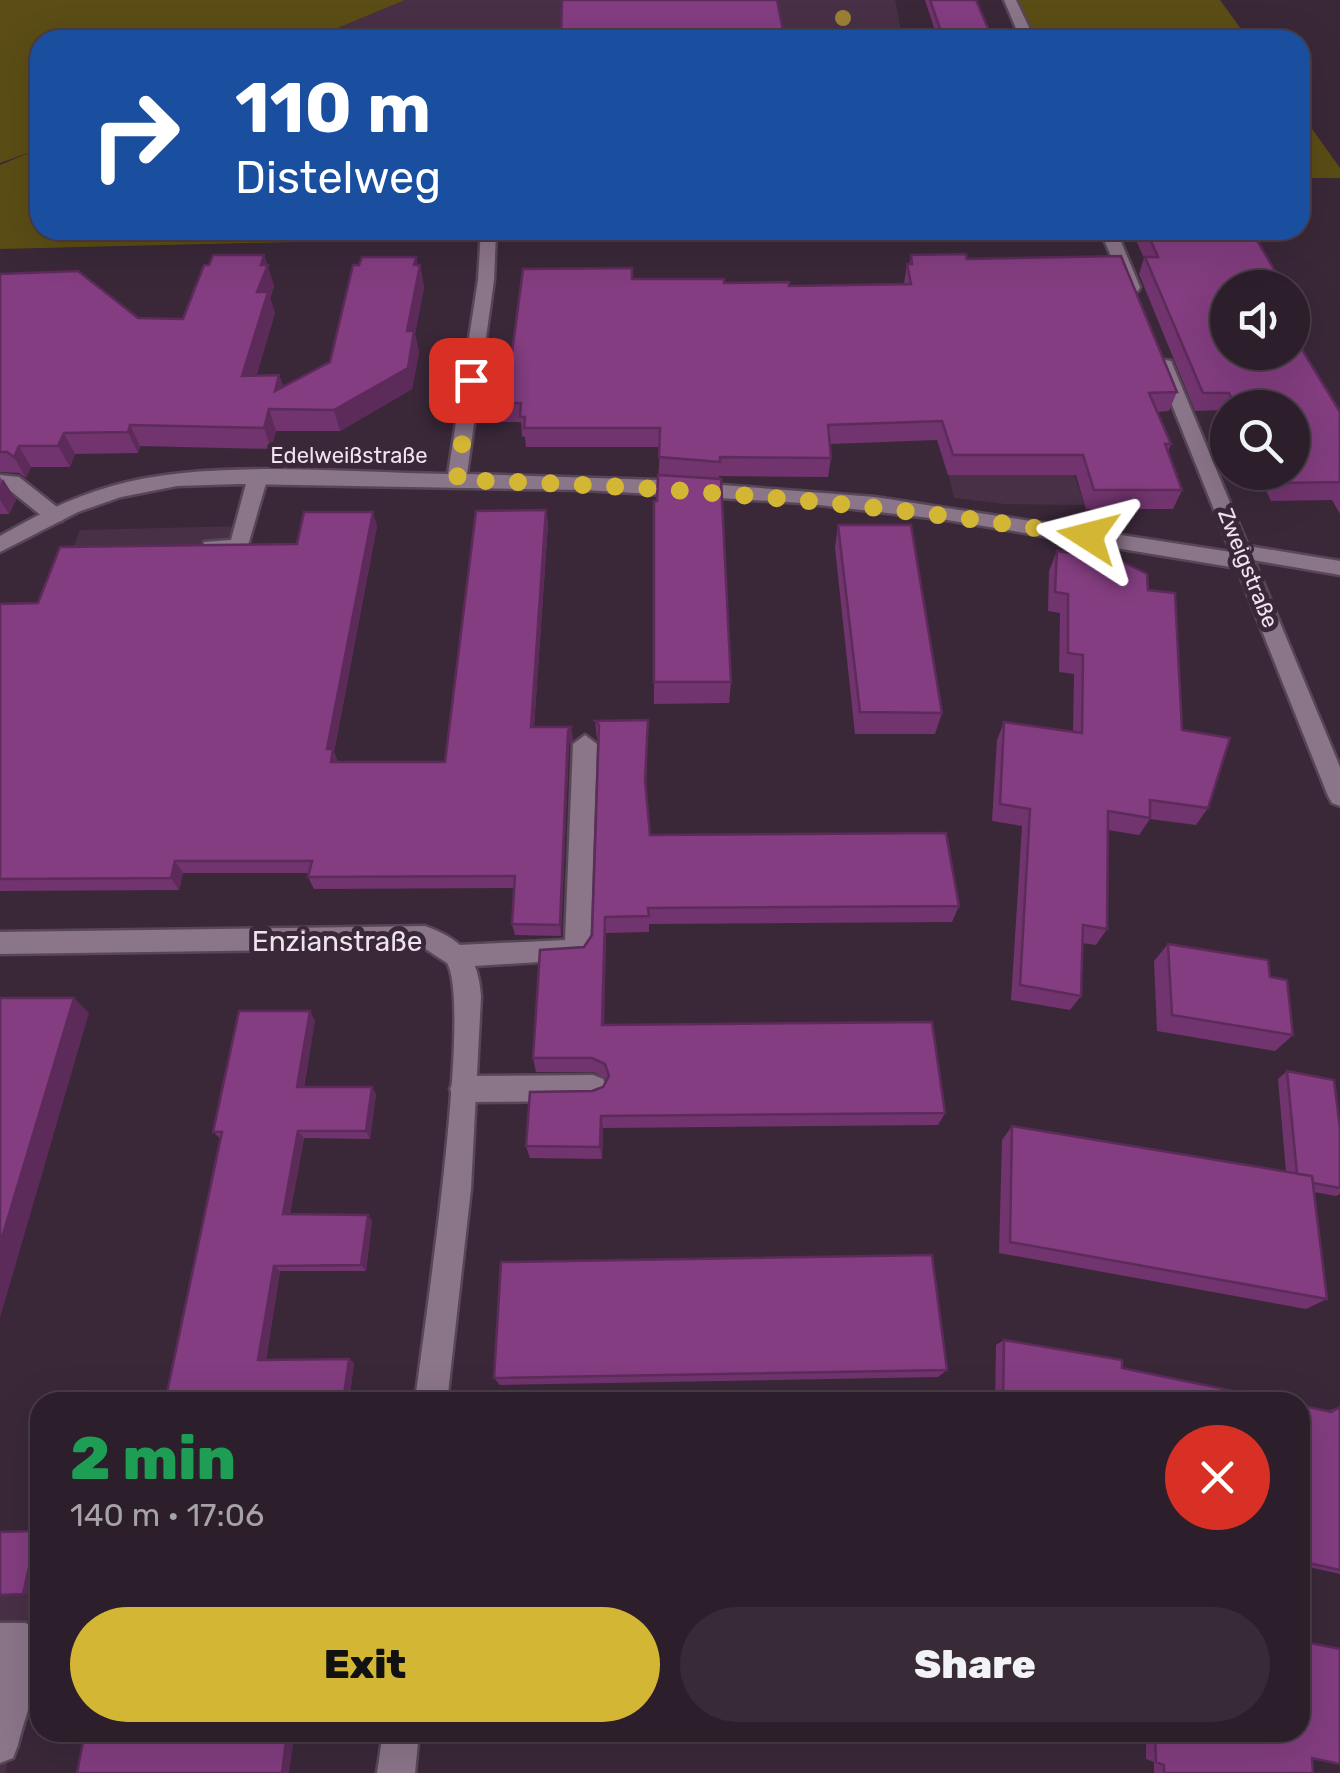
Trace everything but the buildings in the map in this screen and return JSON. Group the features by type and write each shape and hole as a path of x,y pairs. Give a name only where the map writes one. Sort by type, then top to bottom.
{"street":[{"path":"1010,0 1024,30"},
{"path":"457,480 489,240"},
{"path":"1112,240 1140,307"},
{"name":"Zweigstraße","path":"1154,339 1340,796"},
{"path":"185,548 239,547 257,480"},
{"name":"Edelweißstraße","path":"0,546 55,516 116,492 152,484 457,480 633,485 821,500 946,513 1340,568"},
{"path":"0,481 12,482 55,516"},
{"path":"459,956 577,951 585,744"},
{"name":"Enzianstraße","path":"0,943 425,937 443,943 459,956 466,975 467,998 464,1088 432,1392"},
{"path":"464,1088 594,1088"},
{"path":"0,1641 25,1641 0,1746"},
{"path":"396,1773 400,1742"}],"shaded area":[{"path":"0,0 405,0 333,30 30,30 30,152 0,163"},
{"path":"405,0 895,0 901,30 333,30"},
{"path":"1012,0 1220,0 1242,30 1022,30"},
{"path":"1310,126 1340,168 1340,178 1310,178"},
{"path":"30,152 30,240 376,240 0,249 0,165"},
{"path":"944,455 1074,474 1085,505 1005,504 954,498"},
{"path":"245,526 227,581 60,583 80,530"},
{"path":"30,1533 30,1659 5,1773 0,1773 0,1534"}],"route":[{"path":"471,380 457,480 633,485 804,498 946,513 1088,536"}]}
